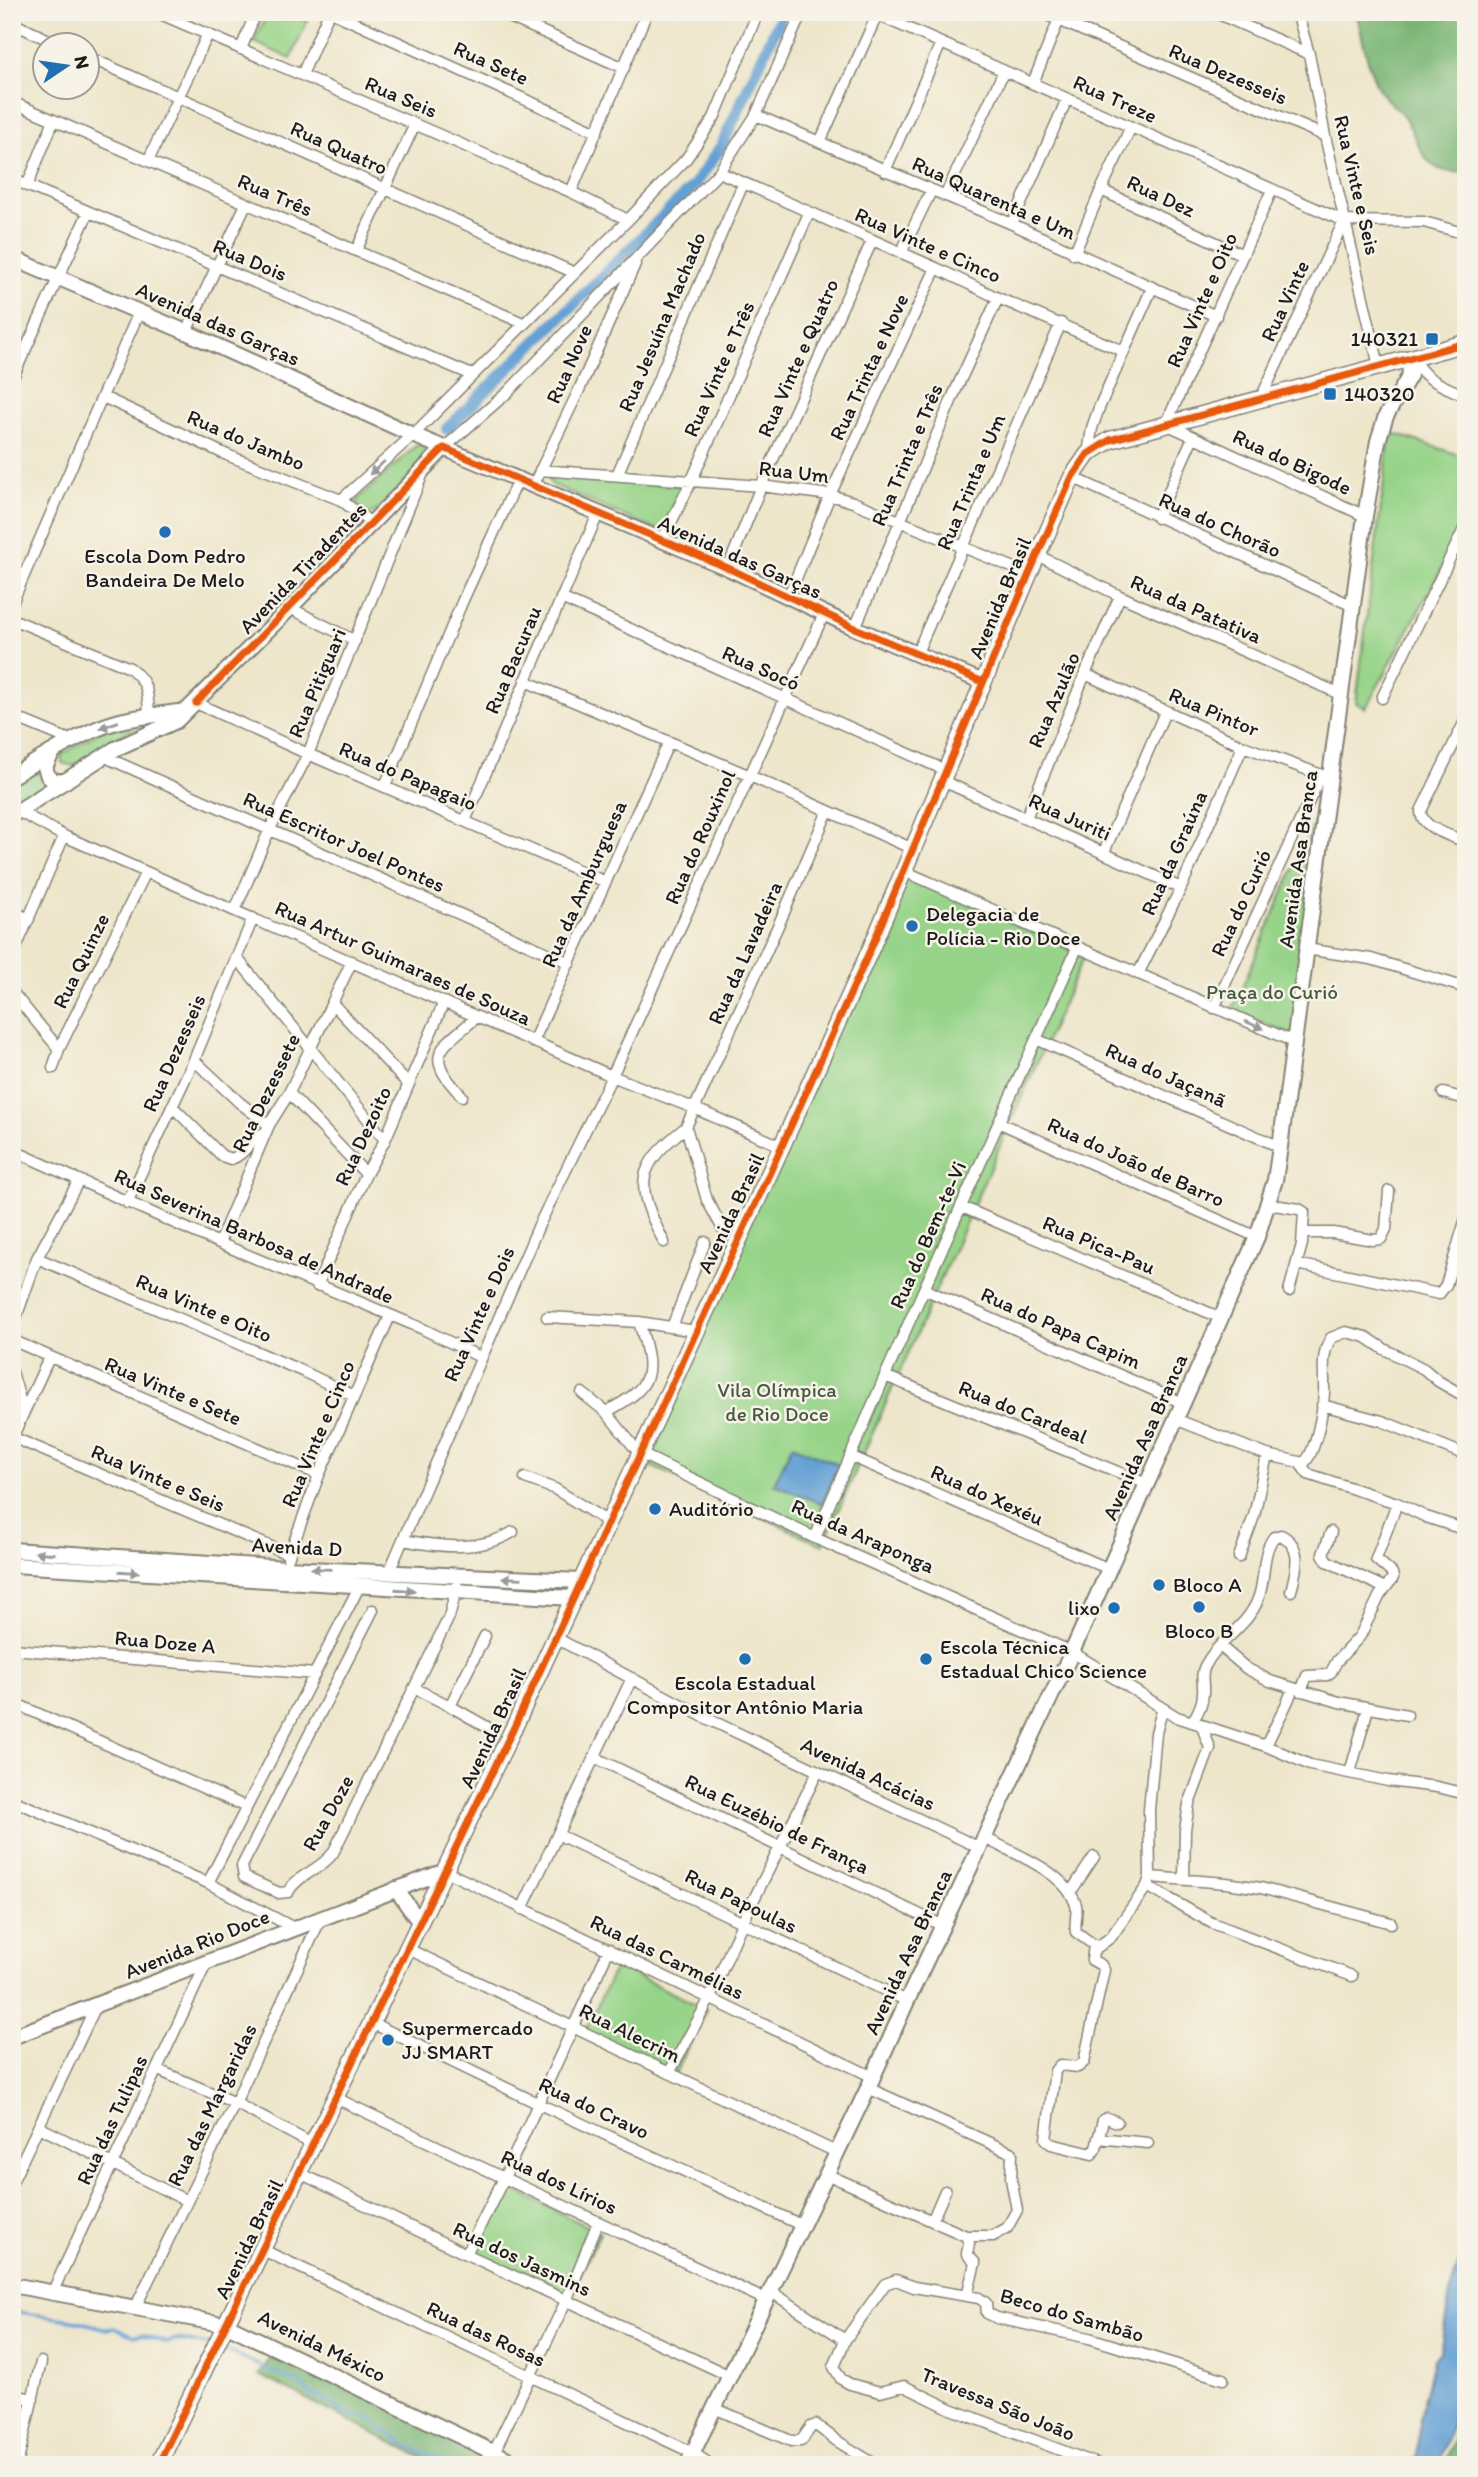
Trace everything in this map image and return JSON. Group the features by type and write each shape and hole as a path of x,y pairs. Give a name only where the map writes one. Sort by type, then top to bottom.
{"main road":[{"name":"Avenida Brasil","path":"158,2465 516,1723 872,946 1072,477 1088,454 1110,440 1466,342"}],"street":[{"name":"Rua Seis","path":"156,12 172,15 241,49 571,192 628,220"},
{"path":"241,49 256,12"},
{"path":"302,75 330,12"},
{"name":"Rua Sete","path":"330,12 597,132"},
{"path":"498,12 624,68"},
{"path":"571,192 647,12"},
{"name":"Avenida Tiradentes","path":"341,500 413,435 686,159 708,129 758,12"},
{"name":"Avenida Tiradentes","path":"14,811 109,752 176,721 290,608 444,448 508,392 719,172 755,114 802,12"},
{"name":"Rua Dezesseis","path":"1040,12 1060,16 1325,136"},
{"path":"1214,12 1309,54"},
{"name":"Rua Vinte e Seis","path":"1297,12 1309,54 1325,136 1379,366"},
{"path":"820,142 874,14"},
{"name":"Rua Treze","path":"874,14 1344,220"},
{"path":"1033,83 1060,16"},
{"path":"12,23 32,32"},
{"path":"148,161 208,34"},
{"path":"885,171 941,43"},
{"name":"Rua Quatro","path":"102,63 575,273"},
{"path":"946,196 1004,71"},
{"path":"1012,224 1067,99"},
{"name":"Rua Três","path":"12,102 523,323"},
{"name":"Rua Quarenta e Um","path":"755,114 1012,224 1216,316"},
{"path":"27,186 54,120"},
{"path":"356,251 415,124"},
{"path":"1074,254 1130,127"},
{"name":"Rua Vinte e Cinco","path":"719,172 998,298 1123,351"},
{"name":"Rua Dois","path":"12,179 472,375"},
{"name":"Rua Jesuína Machado","path":"617,475 743,184"},
{"name":"Rua Dez","path":"1101,190 1243,255"},
{"name":"Rua Vinte e Oito","path":"1166,424 1272,190"},
{"path":"901,253 931,191"},
{"path":"186,332 246,204"},
{"path":"12,379 17,355 88,213"},
{"name":"Rua Vinte e Três","path":"662,541 691,482 809,213"},
{"path":"1344,220 1424,222 1466,234"},
{"name":"Rua Vinte","path":"1261,398 1344,220"},
{"name":"Rua Vinte e Quatro","path":"728,568 761,486 872,241"},
{"name":"Rua Nove","path":"533,486 638,257"},
{"name":"Avenida das Garças","path":"12,258 186,332 413,435 728,568 855,628 983,682"},
{"name":"Rua Trinta e Nove","path":"788,598 830,495 936,268"},
{"path":"1088,454 1092,428 1152,288"},
{"name":"Rua Trinta e Três","path":"855,628 998,298"},
{"path":"12,603 139,312"},
{"name":"Rua Trinta e Um","path":"916,655 1060,323"},
{"path":"1412,357 1430,378 1466,396"},
{"name":"Avenida Asa Branca","path":"690,2459 1072,1652 1257,1237 1268,1204 1280,1147 1326,777 1378,441 1386,416 1410,375 1412,357"},
{"name":"Rua do Jambo","path":"103,397 227,455 341,500 371,523"},
{"name":"Rua do Bigode","path":"1166,424 1365,516"},
{"path":"1157,518 1193,437"},
{"name":"Rua Pitiguari","path":"235,910 268,831 308,754 426,466"},
{"name":"Rua Um","path":"540,470 761,486 830,495 1029,574"},
{"name":"Rua do Chorão","path":"1072,477 1353,606"},
{"path":"385,786 463,600 519,480"},
{"name":"Rua Bacurau","path":"465,821 598,514"},
{"path":"1382,698 1466,525"},
{"name":"Rua da Patativa","path":"1037,555 1120,596 1340,694"},
{"name":"Rua Azulão","path":"1026,818 1120,596"},
{"name":"Rua Socó","path":"561,598 945,776"},
{"path":"290,608 355,640"},
{"name":"Rua do Rouxinol","path":"612,1076 824,614"},
{"path":"12,619 130,668 140,676 146,686 149,717 138,732 109,752"},
{"name":"Rua Pintor","path":"1085,674 1243,746 1326,777"},
{"path":"525,681 748,775 827,813 913,849"},
{"path":"12,776 72,741 120,721 192,707"},
{"name":"Rua do Papagaio","path":"192,707 385,786 606,882"},
{"path":"1104,852 1165,712"},
{"path":"12,716 72,741"},
{"path":"1466,719 1421,811 1422,821 1466,842"},
{"name":"Rua da Amburguesa","path":"533,1042 668,742"},
{"name":"Rua da Graúna","path":"1138,974 1181,888 1243,746"},
{"name":"Rua Escritor Joel Pontes","path":"109,752 268,831 570,962"},
{"path":"52,753 45,767 48,776 54,781 66,781"},
{"name":"Rua Juriti","path":"945,776 1026,818 1181,888"},
{"name":"Rua do Curió","path":"1214,1008 1326,777"},
{"name":"Rua Artur Guimaraes de Souza","path":"14,811 146,873 533,1042 780,1146"},
{"name":"Rua da Lavadeira","path":"664,1242 645,1200 645,1174 651,1159 686,1127 696,1109 827,813"},
{"path":"12,957 64,836"},
{"path":"904,871 1294,1042"},
{"name":"Rua Quinze","path":"53,1068 59,1049 146,873"},
{"path":"12,911 29,919"},
{"name":"Rua Dezesseis","path":"127,1203 194,1060 253,918"},
{"name":"Rua do Bem-te-Vi","path":"816,1538 885,1376 1077,948"},
{"path":"1306,949 1371,959 1466,988"},
{"path":"236,957 311,1045 385,1140"},
{"name":"Rua Dezessete","path":"219,1243 267,1129 289,1093 352,961"},
{"path":"12,992 59,1049"},
{"name":"Rua Dezoito","path":"317,1286 366,1174 385,1140 444,1002"},
{"path":"332,1003 408,1084"},
{"path":"462,1096 440,1070 439,1054 443,1047 477,1017"},
{"name":"Rua do Jaçanã","path":"1036,1039 1280,1147"},
{"path":"172,1106 222,1156 231,1159 241,1155 255,1138 267,1129 194,1060"},
{"name":"Rua Vinte e Dois","path":"389,1572 539,1225 612,1076"},
{"path":"289,1093 366,1174"},
{"path":"1443,1093 1466,1099"},
{"name":"Rua do João de Barro","path":"1000,1123 1257,1237"},
{"path":"686,1127 707,1200 723,1229"},
{"name":"Rua Severina Barbosa de Andrade","path":"12,1150 317,1286 421,1328 480,1357"},
{"path":"12,1329 37,1258 79,1180"},
{"path":"1304,1233 1333,1233 1373,1240 1381,1238 1386,1229 1389,1192"},
{"path":"1268,1204 1303,1210 1305,1216 1304,1233 1289,1290"},
{"name":"Rua Pica-Pau","path":"962,1207 1222,1318"},
{"path":"1297,1264 1439,1294 1446,1285 1466,1218"},
{"path":"672,1327 705,1242"},
{"name":"Rua Vinte e Oito","path":"37,1258 302,1371 354,1396"},
{"name":"Rua do Papa Capim","path":"924,1289 1183,1403"},
{"name":"Rua Vinte e Cinco","path":"287,1561 319,1475 390,1317"},
{"path":"547,1317 639,1322 695,1331"},
{"path":"606,1412 629,1400 642,1389 647,1380 649,1354 639,1322"},
{"path":"1175,1419 1267,1455 1304,1462 1309,1457 1322,1405 1324,1352 1331,1338 1346,1332 1355,1333 1466,1397"},
{"name":"Rua Vinte e Sete","path":"12,1340 319,1475"},
{"path":"12,1437 49,1358"},
{"path":"12,1372 23,1410"},
{"name":"Rua do Cardeal","path":"885,1376 1147,1483"},
{"path":"582,1393 606,1412 639,1453"},
{"path":"1322,1405 1382,1421 1466,1455"},
{"name":"Rua Vinte e Seis","path":"12,1437 287,1561"},
{"name":"Rua da Araponga","path":"639,1453 816,1538 1072,1652 1153,1701 1162,1710 1266,1746 1310,1765 1466,1794"},
{"path":"1239,1557 1254,1516 1267,1455"},
{"name":"Rua do Xexéu","path":"850,1456 1109,1569"},
{"path":"1298,1462 1308,1474 1397,1503 1426,1517 1466,1530"},
{"path":"525,1478 555,1489 608,1522"},
{"path":"1266,1746 1275,1724 1307,1676 1329,1674 1360,1636 1393,1578 1393,1574 1376,1559 1397,1503"},
{"path":"403,1540 431,1545 475,1545 500,1540 513,1532"},
{"path":"1331,1532 1323,1554 1327,1561 1385,1588"},
{"path":"1184,1879 1185,1830 1189,1804 1210,1748 1196,1723 1202,1700 1203,1671 1220,1646 1245,1621 1258,1601 1268,1548 1274,1537 1281,1535 1292,1543 1297,1555 1291,1591"},
{"name":"Avenida D","path":"12,1550 96,1563 359,1587 572,1598"},
{"name":"Avenida D","path":"12,1565 287,1561 389,1572 581,1581"},
{"name":"Rua Doze","path":"373,1610 242,1866 244,1877 285,1894 296,1881 326,1863 333,1853 449,1617 460,1576"},
{"path":"208,1883 359,1587"},
{"path":"450,1706 485,1636"},
{"name":"Avenida Acácias","path":"554,1637 706,1718 818,1771 1048,1871 1070,1893"},
{"path":"1220,1646 1254,1673 1297,1690 1407,1715"},
{"name":"Rua Doze A","path":"12,1649 315,1674"},
{"path":"522,1909 632,1678"},
{"path":"414,1688 487,1727"},
{"path":"12,1702 246,1807"},
{"path":"1350,1773 1368,1708"},
{"path":"1117,2122 1104,2119 1094,2152 1090,2154 1051,2144 1046,2135 1056,2067 1065,2064 1082,2065 1103,1976 1103,1967 1092,1960 1095,1949 1111,1937 1149,1882 1149,1810 1156,1733 1162,1710"},
{"name":"Rua Euzébio de França","path":"594,1757 943,1926"},
{"path":"669,2073 709,2000 742,1923 818,1771"},
{"path":"12,1800 208,1883 294,1928"},
{"name":"Rua Papoulas","path":"559,1835 906,2001"},
{"path":"1094,1857 1070,1893 1076,1906 1076,1932 1094,1945 1095,1949"},
{"name":"Avenida Rio Doce","path":"12,2036 445,1871"},
{"name":"Rua das Carmélias","path":"445,1871 609,1949 1012,2153 1011,2179 1017,2204 1014,2218 1001,2232 981,2237 966,2236"},
{"path":"1149,1882 1184,1879 1261,1888 1391,1923"},
{"path":"1149,1882 1212,1923 1352,1976"},
{"path":"396,1889 420,1923"},
{"name":"Rua das Margaridas","path":"135,2308 321,1918"},
{"name":"Rua Alecrim","path":"408,1949 836,2152"},
{"path":"466,2254 504,2178 609,1949"},
{"name":"Rua das Tulipas","path":"52,2293 206,1964"},
{"path":"12,2182 96,2006"},
{"name":"Rua do Cravo","path":"372,2023 801,2225"},
{"path":"158,2070 235,2103 314,2145"},
{"name":"Rua dos Lírios","path":"336,2098 598,2222 768,2295 845,2340"},
{"path":"40,2127 187,2201"},
{"path":"1098,2138 1148,2143"},
{"name":"Rua dos Jasmins","path":"300,2173 466,2254 730,2376"},
{"path":"826,2174 966,2236"},
{"path":"932,2221 945,2191"},
{"path":"494,2452 566,2301 598,2222"},
{"name":"Beco do Sambão","path":"966,2236 969,2243 967,2255 975,2263 967,2296 982,2299 986,2303 987,2313 997,2318 1089,2338 1223,2379"},
{"name":"Rua das Rosas","path":"263,2250 531,2376 690,2459 711,2465"},
{"path":"845,2340 888,2280 967,2296"},
{"name":"Avenida México","path":"12,2285 135,2308 224,2331 520,2465"},
{"name":"Travessa São João","path":"845,2340 834,2367 841,2379 880,2392 904,2386 951,2409 1100,2465"},
{"path":"17,2465 41,2362"},
{"path":"12,2395 33,2399"},
{"path":"714,2408 791,2441 801,2441 811,2427 816,2425 876,2465"}],"green space":[{"path":"268,12 311,12 291,59 254,42"},
{"path":"1356,12 1466,12 1466,172 1440,170 1432,165 1405,118 1382,94 1368,62"},
{"path":"1392,433 1466,457 1466,524 1366,708 1356,703"},
{"path":"418,444 424,447 420,463 377,511 368,515 356,504 359,498"},
{"path":"553,475 682,486 664,526 656,530 551,484 548,479"},
{"path":"144,722 73,766 62,763 61,755 112,724"},
{"path":"43,769 47,786 16,803 12,799 12,781"},
{"name":"Praça do Curió","path":"1325,797 1296,1036 1232,1010"},
{"name":"Vila Olímpica de Rio Doce","path":"903,872 1084,956 823,1545 640,1461"},
{"path":"616,1966 706,2009 675,2075 585,2031"},
{"path":"506,2186 600,2233 568,2300 474,2253"},
{"path":"277,2349 516,2465 436,2465 259,2375"},
{"path":"1466,2376 1466,2465 1444,2465 1456,2433"}],"water":[{"path":"792,1445 839,1465 822,1504 774,1484"},
{"path":"1466,2241 1466,2361 1459,2380 1450,2430 1438,2465 1413,2465 1417,2454 1419,2422 1434,2359 1440,2352 1451,2288"}],"waterway":[{"path":"447,429 694,186 722,145 783,12"},
{"path":"12,2311 78,2321 106,2329 115,2328 134,2336 142,2335 167,2343 176,2339 209,2345"},
{"path":"220,2348 299,2383 311,2395 323,2397 344,2413 370,2418 410,2447 451,2465"}],"cycle path":[{"path":"158,2465 516,1723 771,1170 872,946 1072,477 1088,454 1110,440 1466,343"},
{"path":"196,703 444,448 728,568 855,628 983,682"}],"place":[{"name":"140321","path":"1432,339"},
{"name":"140320","path":"1330,394"},
{"name":"Escola Dom Pedro Bandeira De Melo","path":"165,532"},
{"name":"Delegacia de Polícia - Rio Doce","path":"912,926"},
{"name":"Auditório","path":"655,1509"},
{"name":"Bloco A","path":"1159,1585"},
{"name":"Bloco B","path":"1199,1607"},
{"name":"lixo","path":"1114,1608"},
{"name":"Escola Estadual Compositor Antônio Maria","path":"745,1659"},
{"name":"Escola Técnica Estadual Chico Science","path":"926,1659"},
{"name":"Supermercado JJ SMART","path":"388,2040"}]}
